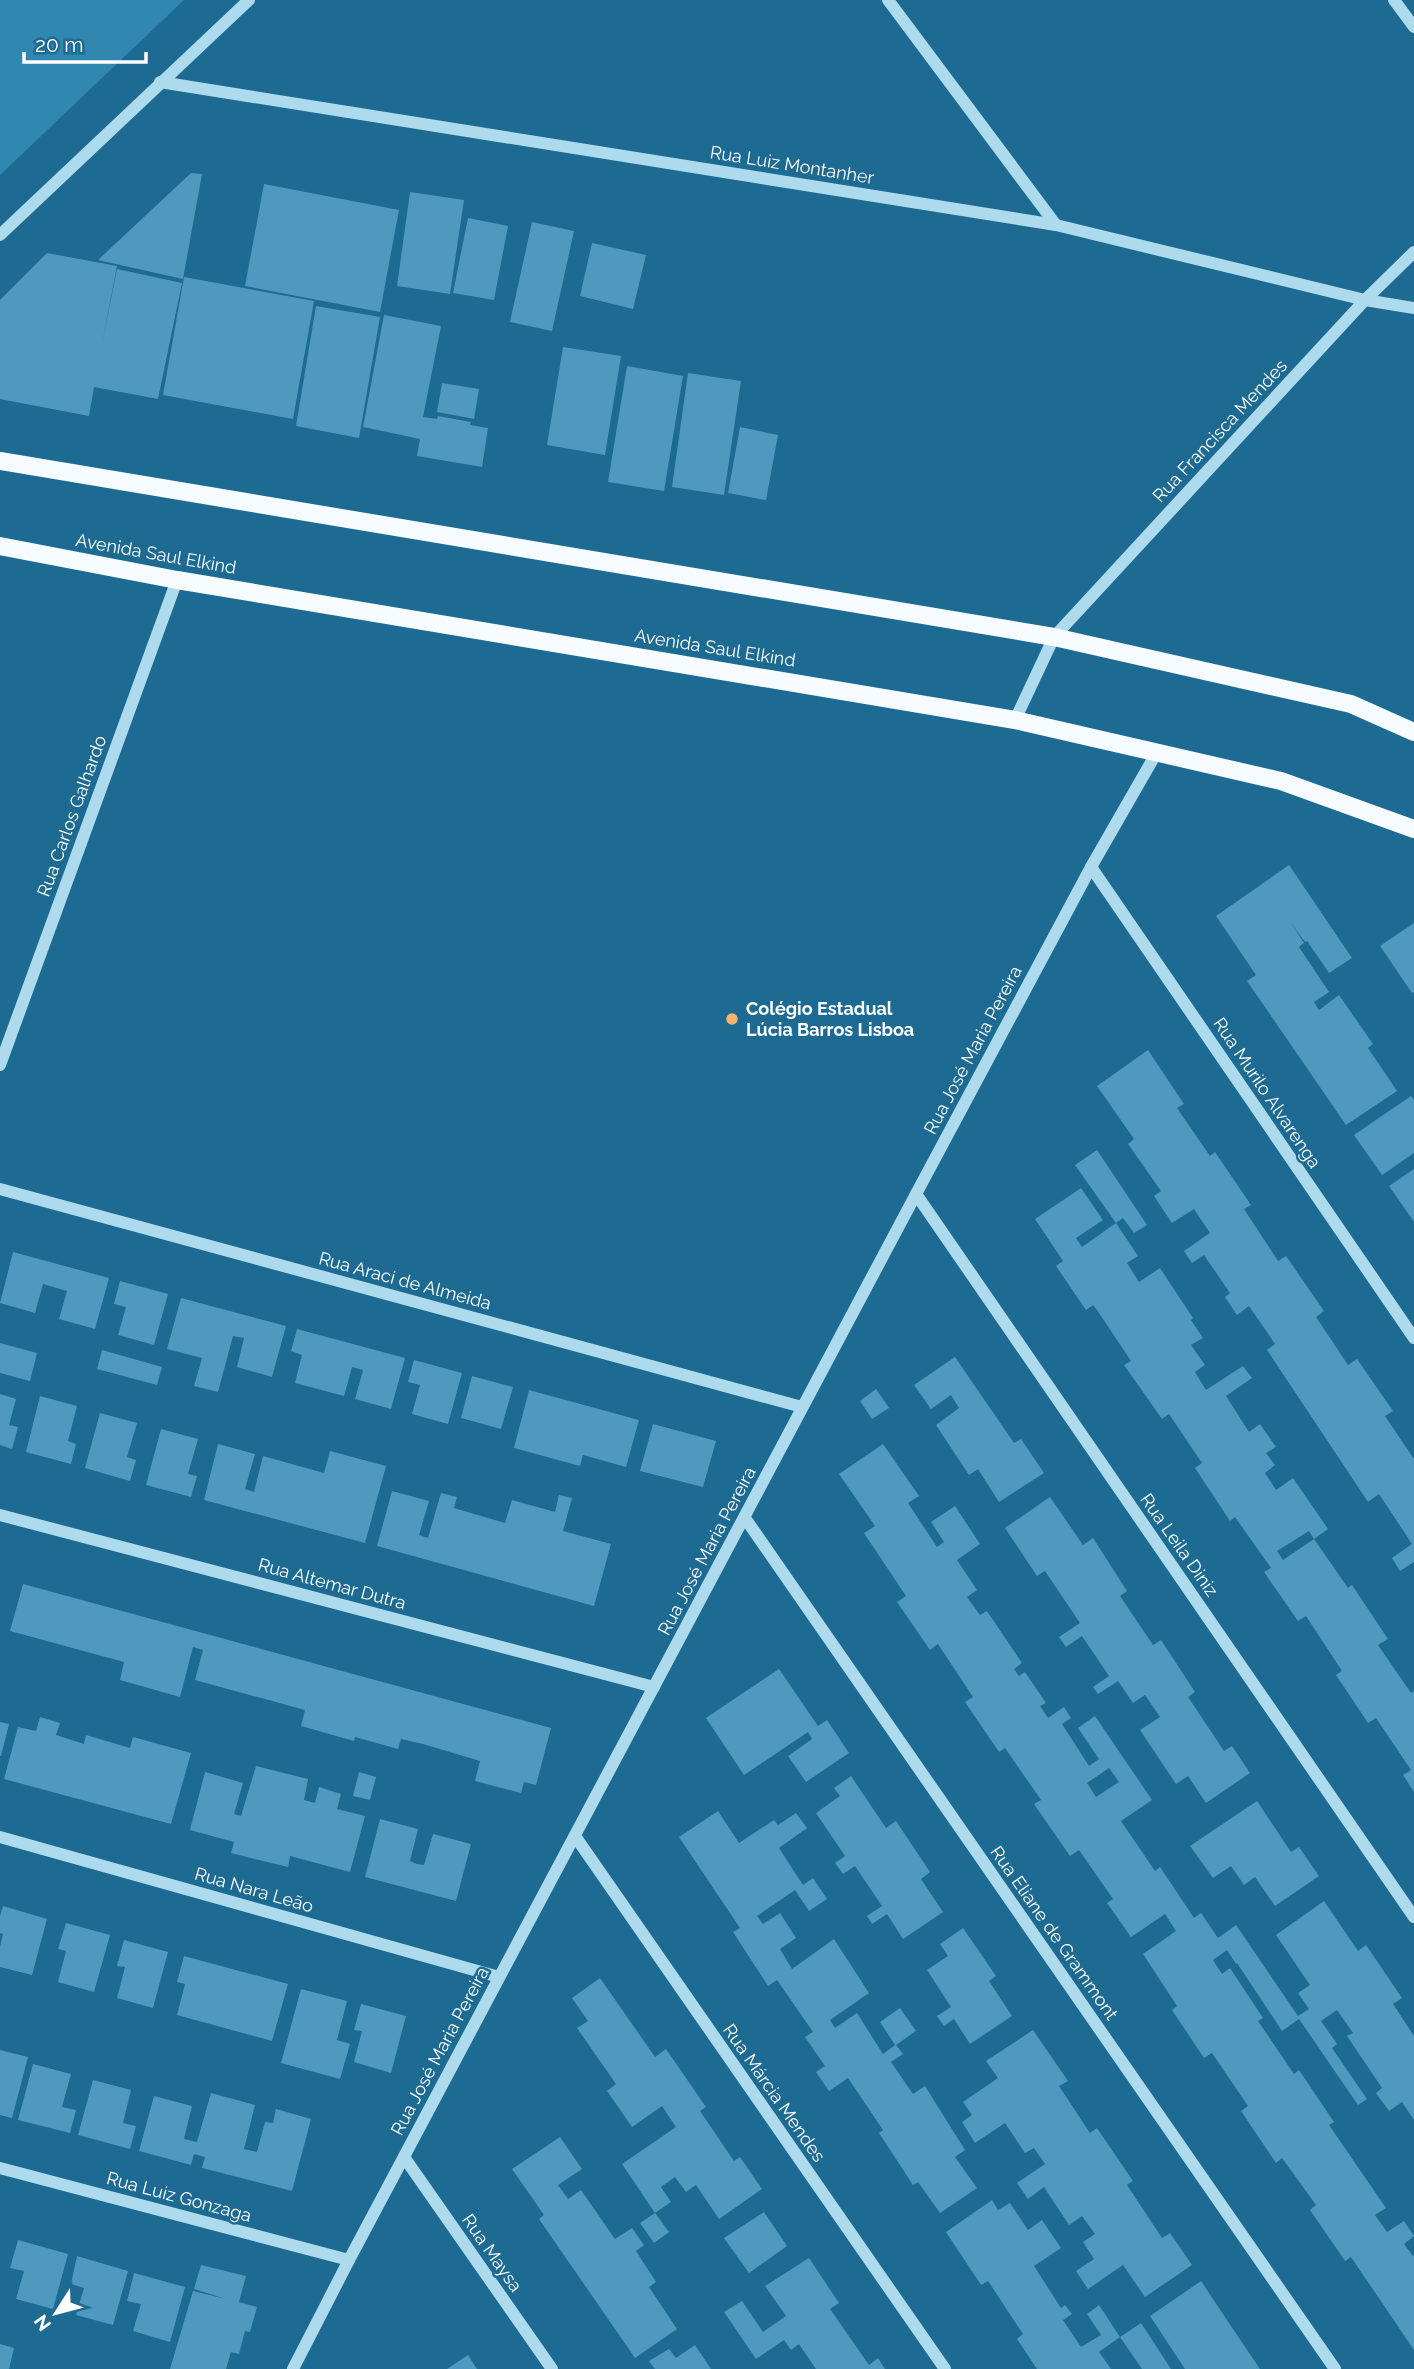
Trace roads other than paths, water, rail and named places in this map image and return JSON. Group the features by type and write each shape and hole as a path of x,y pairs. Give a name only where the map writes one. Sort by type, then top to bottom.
{"main road":[{"path":"0,461 1054,637 1351,704 1414,732"},
{"name":"Avenida Saul Elkind","path":"0,545 177,580 1015,720 1281,782 1414,829"}],"street":[{"path":"0,235 249,0"},
{"path":"888,0 1056,225"},
{"path":"1394,0 1414,27"},
{"name":"Rua Luiz Montanher","path":"160,82 1056,225 1365,300 1414,308"},
{"name":"Rua Francisca Mendes","path":"1015,720 1054,637 1365,300 1414,252"},
{"name":"Rua Carlos Galhardo","path":"0,1065 6,1027 177,580"},
{"name":"Rua José Maria Pereira","path":"293,2369 802,1407 1091,867 1157,752"},
{"name":"Rua Murilo Alvarenga","path":"1091,867 1414,1338"},
{"name":"Rua Araci de Almeida","path":"0,1189 802,1407"},
{"name":"Rua Leila Diniz","path":"916,1194 1414,1917"},
{"name":"Rua Altemar Dutra","path":"0,1515 654,1687"},
{"name":"Rua Eliane de Grammont","path":"745,1518 1335,2369"},
{"name":"Rua Márcia Mendes","path":"575,1836 945,2369"},
{"name":"Rua Nara Leão","path":"0,1837 499,1977"},
{"name":"Rua Maysa","path":"404,2157 552,2369"},
{"name":"Rua Luiz Gonzaga","path":"0,2168 349,2260"}],"place":[{"name":"Colégio Estadual Lúcia Barros Lisboa","path":"732,1019"}]}
